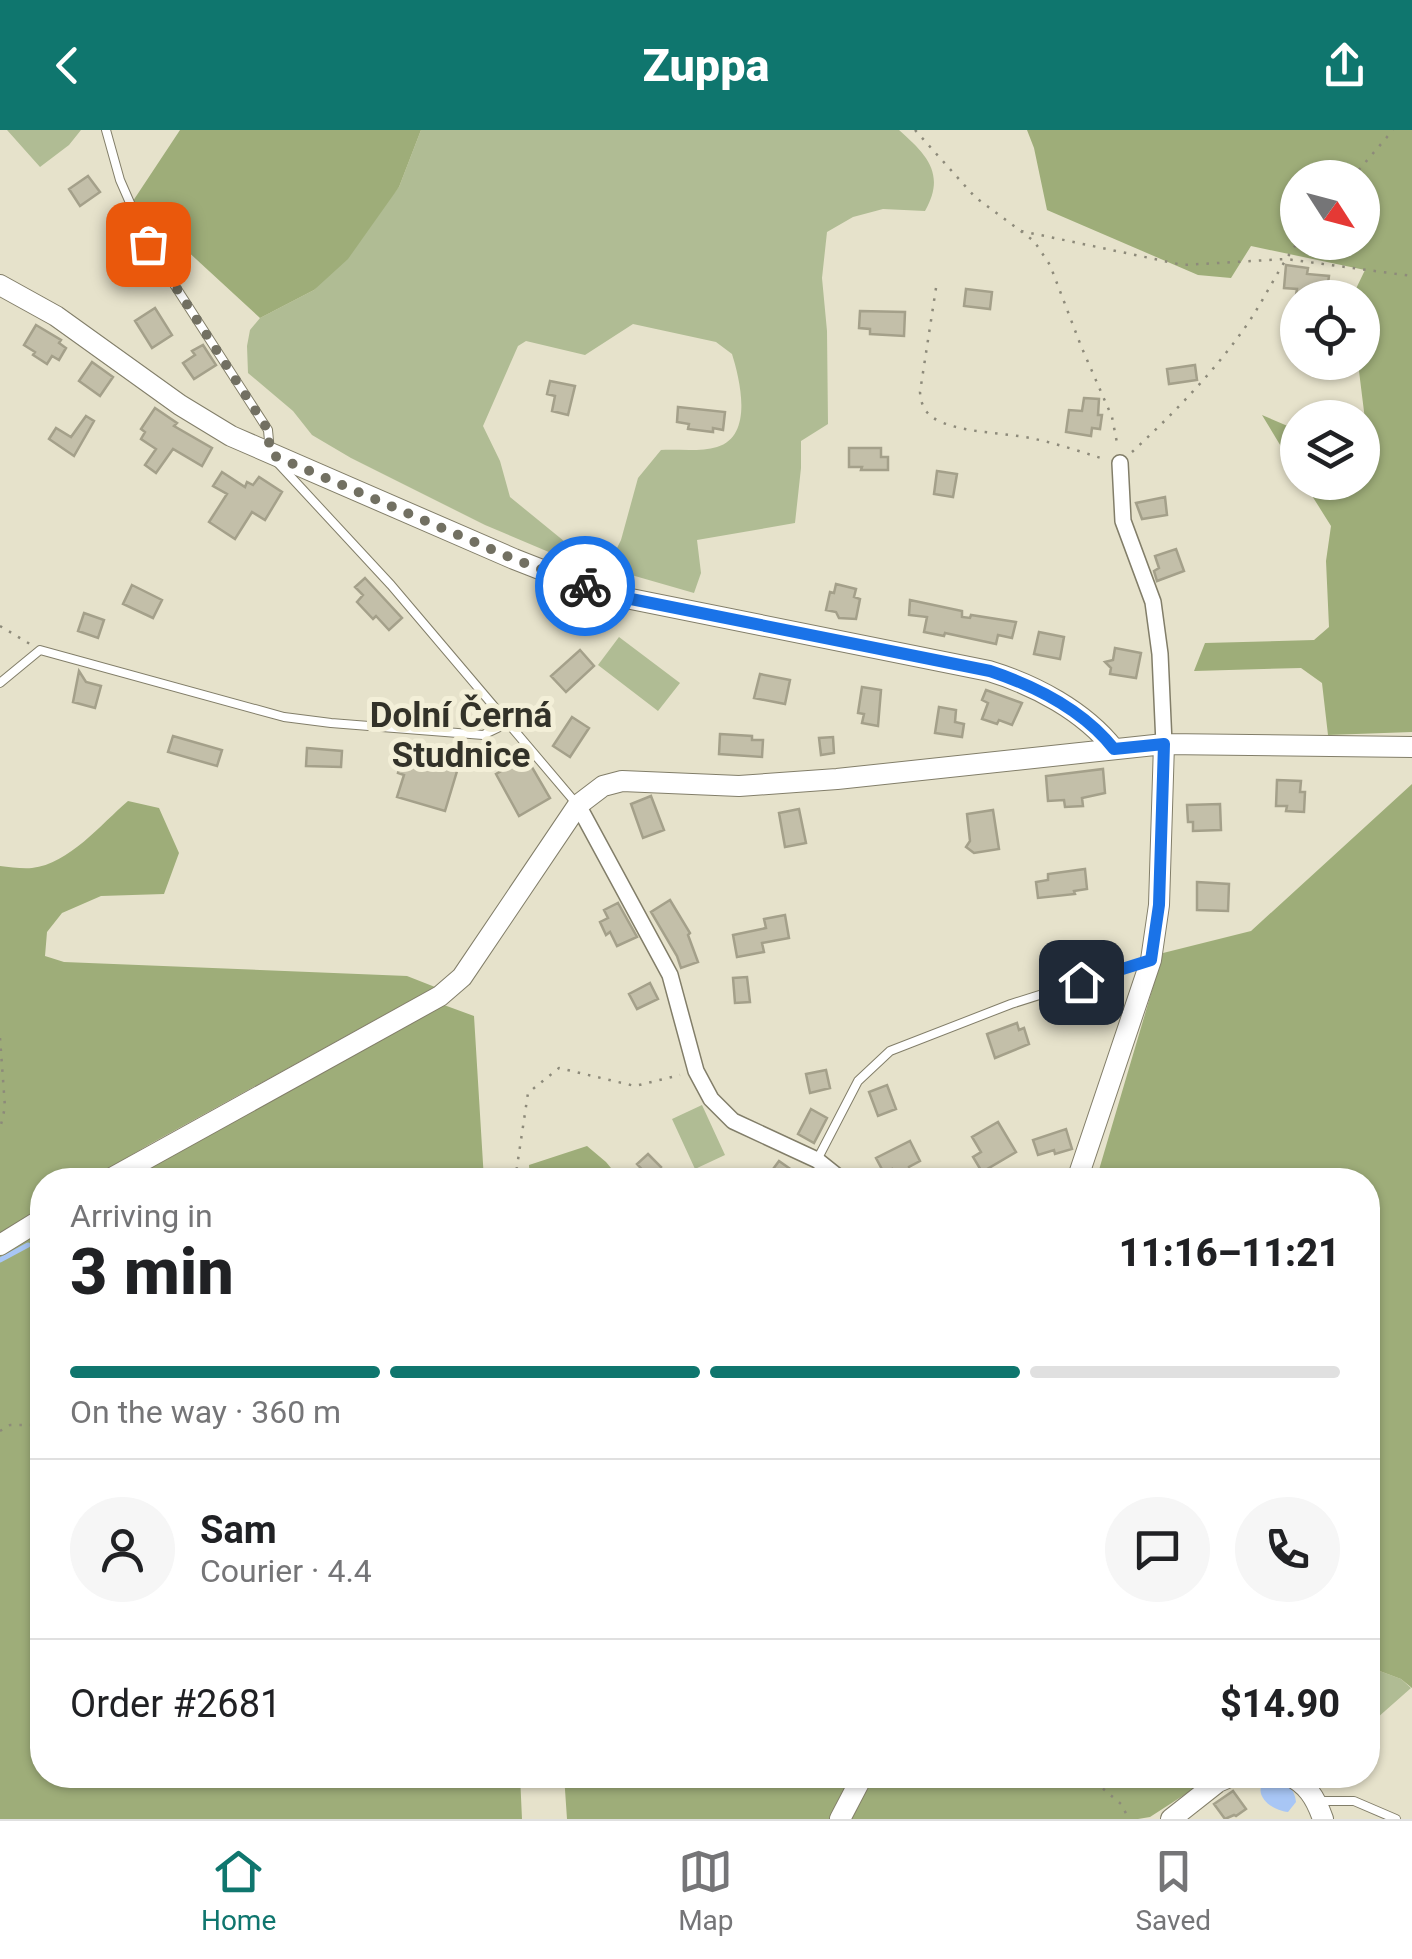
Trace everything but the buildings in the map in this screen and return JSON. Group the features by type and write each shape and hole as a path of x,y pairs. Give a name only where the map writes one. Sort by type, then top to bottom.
{"street":[{"path":"0,285 56,316 180,405 231,436 514,559 626,598 990,671 1048,696 1090,723 1114,749"},
{"path":"1081,1168 1151,960 1159,905 1164,744 1160,654 1153,602 1123,521 1120,463"},
{"path":"128,1168 440,996 462,977 578,805 603,786 622,781 758,784 838,779 1164,744 1412,746"},
{"path":"578,805 670,974 696,1071 711,1099 732,1122 827,1168"},
{"path":"0,1244 30,1226"},
{"path":"840,1819 856,1788"},
{"path":"1170,1819 1210,1788"},
{"path":"1305,1788 1320,1810"}],"lane":[{"path":"106,130 120,180 148,244 268,430 270,454 391,585 578,805"},
{"path":"0,683 40,650 284,717 483,735 508,723"},
{"path":"817,1160 858,1081 890,1050 1011,1004 1151,960"},
{"path":"1320,1810 1354,1801 1396,1819"}],"path":[{"path":"915,130 975,196 1034,241 1050,265 1080,346 1112,416 1120,463"},
{"path":"1367,160 1393,130"},
{"path":"1020,230 1182,265 1280,259"},
{"path":"1120,463 1212,370 1246,327 1285,260"},
{"path":"1293,260 1412,276"},
{"path":"936,288 920,392 924,411 939,422 1036,439 1120,463"},
{"path":"0,626 40,650"},
{"path":"0,1038 6,1106 0,1129"},
{"path":"518,1168 528,1093 559,1068 635,1086 696,1071"},
{"path":"0,1431 10,1426 30,1425"},
{"path":"1102,1788 1121,1804 1129,1819"}],"green space":[{"path":"7,130 81,130 69,145 40,167"},
{"path":"180,130 421,130 399,187 348,259 314,290 260,318 133,201"},
{"path":"421,130 899,130 918,148 933,176 934,186 925,211 883,209 853,217 827,232 822,278 828,424 801,441 795,523 697,540 701,573 694,593 614,570 612,566 638,478 661,450 717,447 729,441 736,431 741,406 738,378 732,354 716,342 633,324 585,355 526,341 518,346 483,426 500,461 510,497 570,546 563,558 485,525 351,458 312,435 293,411 248,373 250,330 260,318 314,290 399,187"},
{"path":"1027,130 1412,130 1412,732 1328,735 1322,683 1301,668 1194,671 1205,643 1314,640 1329,627 1326,561 1331,526 1315,500 1380,500 1380,400 1363,400 1360,380 1380,380 1380,280 1360,280 1365,270 1318,260 1380,260 1380,160 1280,160 1280,252 1251,246 1231,278 1198,275 1047,210"},
{"path":"1262,415 1280,423 1280,445"},
{"path":"619,637 680,683 658,711 598,665"},
{"path":"1412,784 1412,1688 1380,1671 1380,1168 1100,1168 1163,953 1251,931"},
{"path":"128,801 159,808 179,853 164,894 101,896 62,913 47,932 45,956 64,962 407,976 435,987 109,1168 30,1168 30,1215 0,1233 0,866 46,865 84,842"},
{"path":"444,1005 474,1016 483,1168 150,1168"},
{"path":"702,1105 725,1155 695,1168 672,1119"},
{"path":"587,1146 611,1168 529,1168"},
{"path":"30,1238 30,1788 521,1788 522,1819 0,1819 0,1256"},
{"path":"1380,1671 1401,1679 1411,1688 1380,1715"},
{"path":"565,1788 1195,1788 1150,1817 1138,1819 567,1819"}],"water":[{"path":"1261,1788 1291,1788 1296,1802 1288,1812 1281,1811 1268,1804"}],"waterway":[{"path":"0,1260 28,1245"}],"way so far":[{"path":"148,244 268,430 270,454 585,586"}],"district":[{"name":"Dolní Černá Studnice","path":"461,735"}],"route":[{"path":"585,586 626,598 990,671 1048,696 1090,723 1114,749 1164,744 1162,858 1151,960 1081,982"}]}
